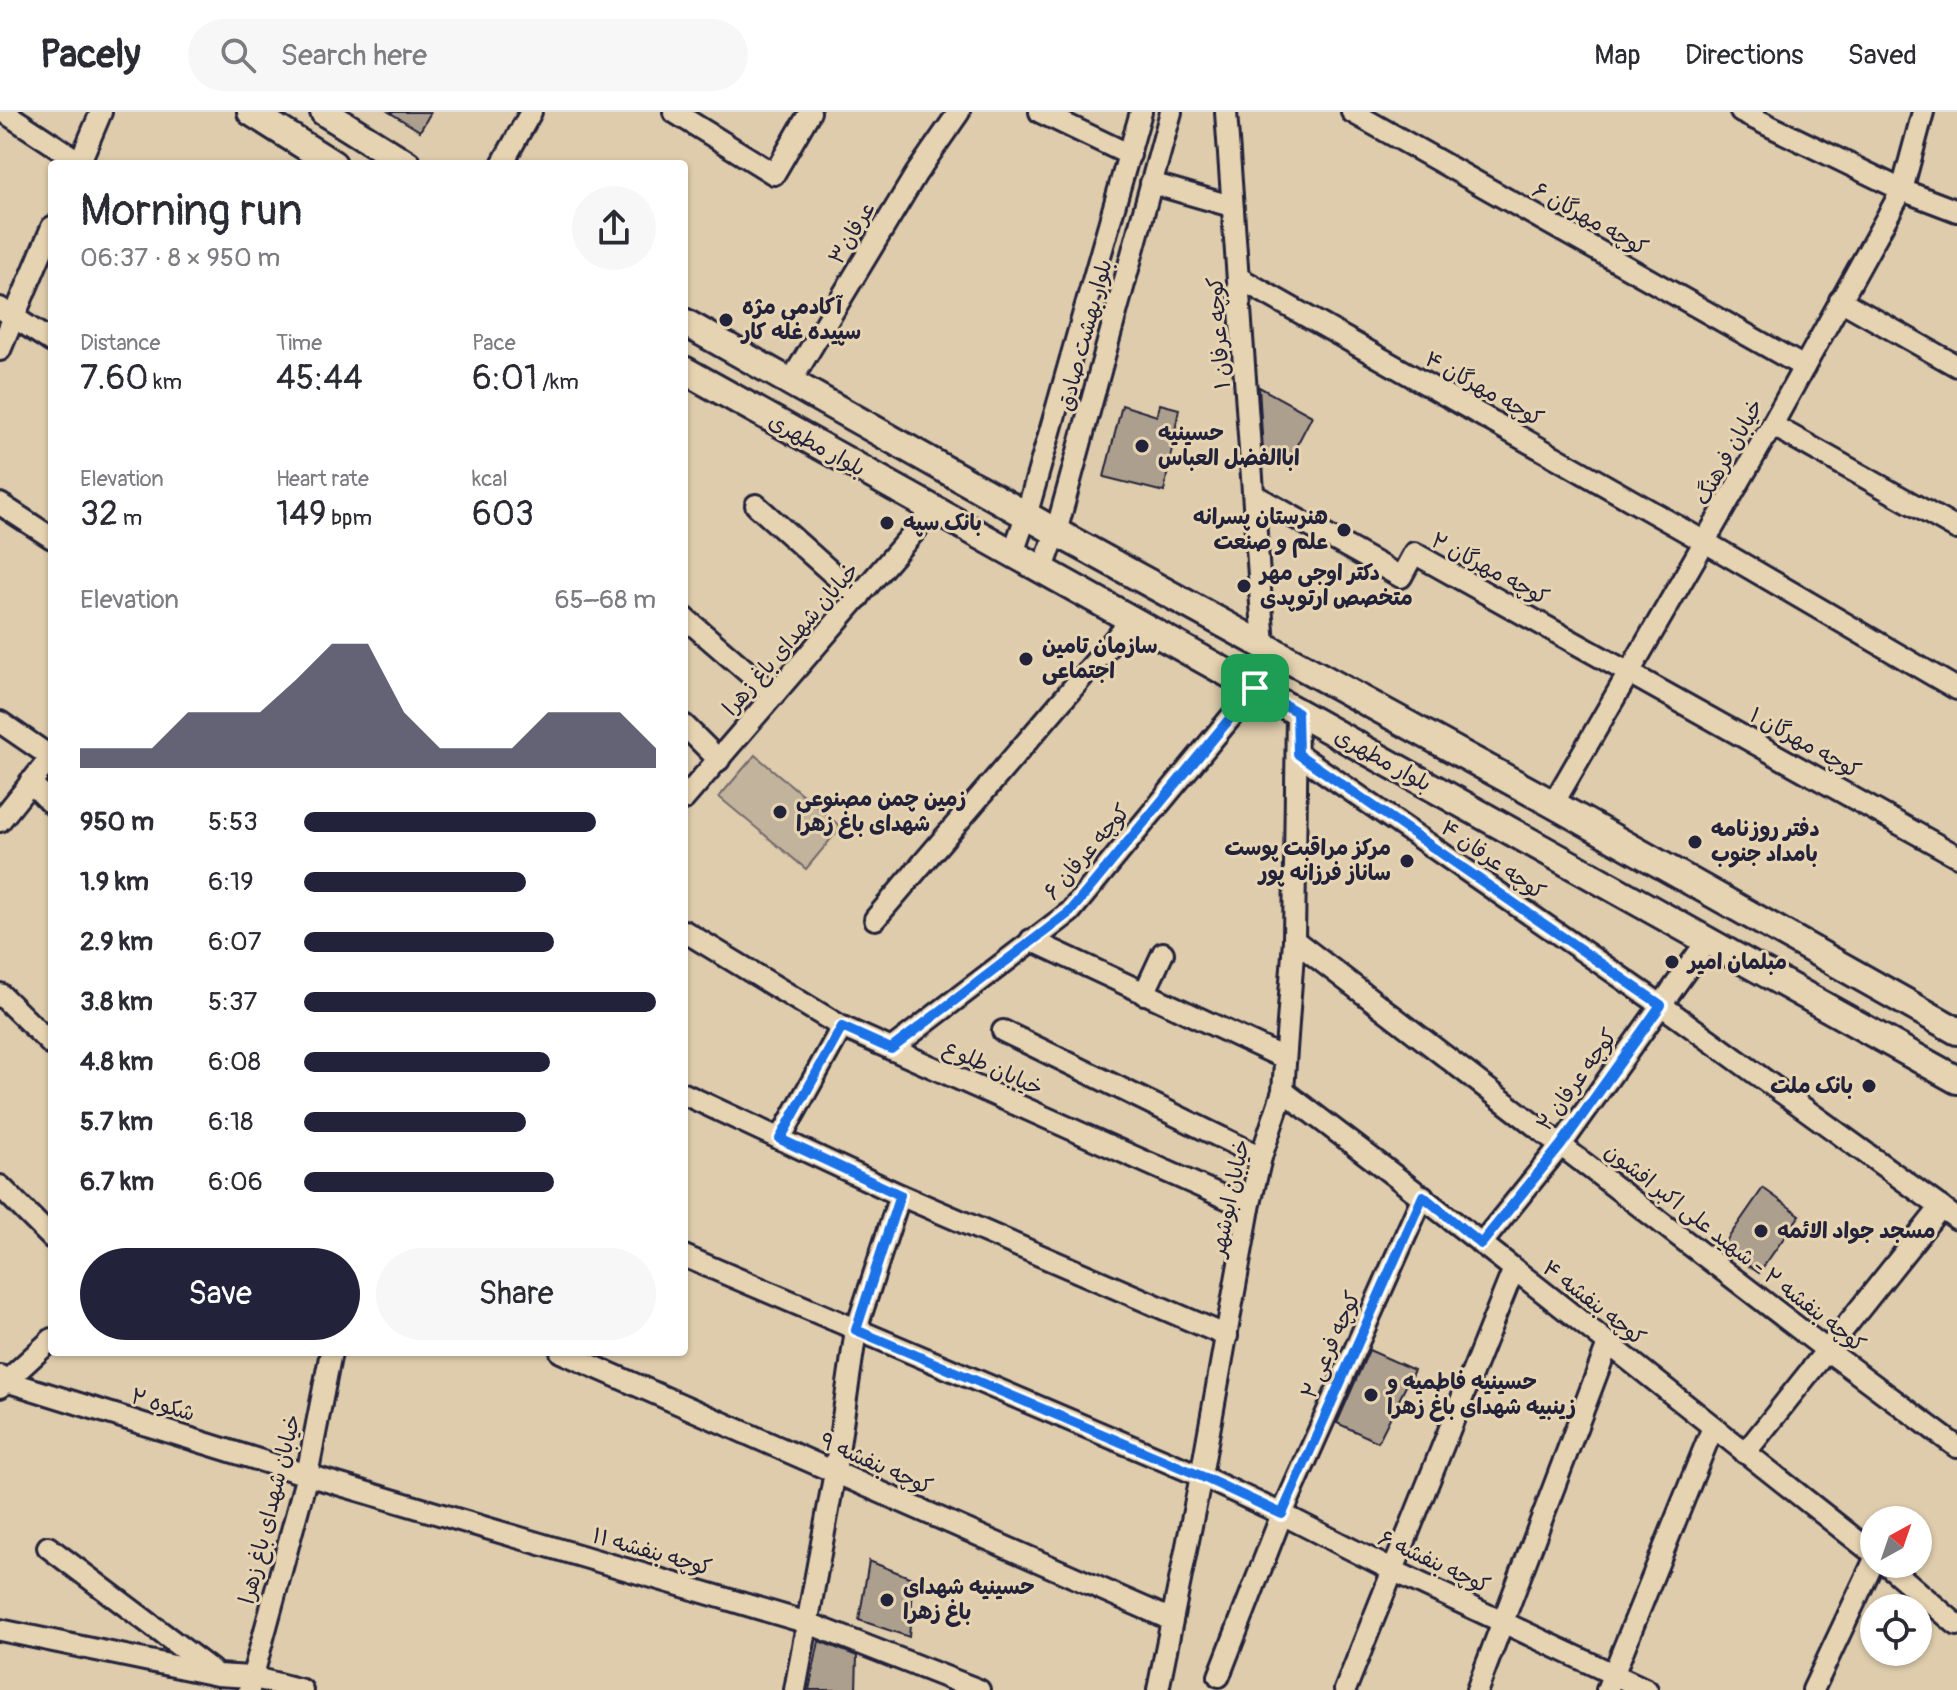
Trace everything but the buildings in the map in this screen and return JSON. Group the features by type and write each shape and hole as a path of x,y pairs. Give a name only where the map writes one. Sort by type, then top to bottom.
{"main road":[{"path":"251,112 327,160"},
{"path":"324,112 401,160"},
{"name":"بلوار مطهری","path":"688,324 1026,516 1553,804 1957,1031"},
{"name":"بلوار مطهری","path":"688,372 1957,1080"}],"street":[{"path":"4,112 76,160"},
{"path":"82,160 101,112"},
{"path":"504,160 531,112"},
{"path":"674,112 774,174 810,112"},
{"name":"عرفان۳","path":"791,381 916,174 959,112"},
{"path":"1040,112 1130,155"},
{"name":"بلوار بهشت صادق","path":"1013,553 1141,112"},
{"name":"بلوار بهشت صادق","path":"1043,569 1056,532 1171,112"},
{"name":"کوچه عرفان ۱","path":"1226,112 1264,646"},
{"name":"کوچه مهرگان ۶","path":"1352,112 1804,367"},
{"path":"1741,112 1902,190 1957,211"},
{"name":"خیابان فرهنگ","path":"1553,804 1772,425 1902,190 1923,112"},
{"path":"1151,183 1231,206"},
{"path":"0,350 7,312 48,235"},
{"path":"1101,252 1130,261"},
{"name":"کوچه مهرگان ۴","path":"1239,278 1957,689"},
{"path":"1840,300 1957,366"},
{"path":"7,312 48,339"},
{"path":"1772,425 1957,529"},
{"name":"کوچه مهرگان ۲","path":"1254,495 1401,577 1414,553 1629,673"},
{"path":"0,504 48,535"},
{"path":"756,505 859,597"},
{"name":"خیابان شهدای باغ‌ زهرا","path":"688,795 933,510"},
{"path":"688,620 774,695"},
{"path":"875,919 1131,620"},
{"name":"کوچه مهرگان ۱","path":"1629,673 1957,856"},
{"name":"کوچه عرفان ۶","path":"891,1049 1070,912 1255,688"},
{"name":"خیابان ابوشهر","path":"1158,1690 1201,1476 1249,1208 1261,1157 1283,1091 1294,940 1297,712"},
{"path":"0,722 48,754"},
{"path":"688,729 719,760"},
{"name":"کوچه عرفان ۴","path":"1298,754 1661,1005 1949,1213"},
{"path":"0,821 48,762"},
{"path":"30,782 48,800"},
{"name":"خیابان طلوع","path":"688,933 842,1027 1249,1208"},
{"path":"1031,940 1284,1058"},
{"name":"کوچه بنفشه ۲ - شهید علی اکبر افشون","path":"1294,940 1957,1447"},
{"name":"کوچه عرفان ۲","path":"1481,1244 1561,1145 1707,941"},
{"path":"1144,994 1163,953"},
{"path":"0,994 48,1041"},
{"path":"780,1139 842,1027"},
{"path":"1003,1031 1261,1157"},
{"name":"کوچه بنفشه ۴","path":"1283,1091 1423,1196 1513,1271 1860,1543"},
{"path":"688,1096 900,1195 1227,1336"},
{"path":"0,1186 48,1234"},
{"path":"795,1690 835,1472 856,1330 900,1195"},
{"name":"کوچه فرعی ۲","path":"1219,1676 1282,1514 1423,1196"},
{"path":"1745,1453 1828,1351 1949,1213"},
{"name":"کوچه بنفشه ۶","path":"688,1258 1201,1476 1504,1622 1610,1682 1647,1690"},
{"path":"1345,1690 1513,1271"},
{"path":"2,1381 48,1342"},
{"path":"1477,1690 1608,1344"},
{"name":"خیابان شهدای باغ زهرا","path":"250,1683 307,1475 330,1356"},
{"name":"کوچه بنفشه ۹","path":"570,1356 1172,1620"},
{"name":"شکوه ۲","path":"2,1381 307,1475"},
{"path":"1610,1682 1713,1427"},
{"name":"کوچه بنفشه ۱۱","path":"307,1475 808,1623 979,1690"},
{"path":"48,1547 217,1675"},
{"path":"1813,1690 1866,1578"},
{"path":"1902,1578 1957,1625"},
{"path":"0,1630 250,1683 302,1690"}],"shaded area":[{"name":"زمین چمن مصنوعی شهدای باغ زهرا","path":"755,755 841,827 806,869 719,797"}],"place":[{"name":"آکادمی مژه سپیده غله کار","path":"726,320"},
{"name":"حسینیه اباالفضل العباس","path":"1142,446"},
{"name":"بانک سپه","path":"887,523"},
{"name":"هنرستان پسرانه علم و صنعت","path":"1344,530"},
{"name":"دکتر اوجی مهر متخصص ارتوپدی","path":"1244,586"},
{"name":"سازمان تامین اجتماعی","path":"1026,659"},
{"name":"زمین چمن مصنوعی شهدای باغ زهرا","path":"780,812"},
{"name":"دفتر روزنامه بامداد جنوب","path":"1695,842"},
{"name":"مرکز مراقبت پوست ساناز فرزانه پور","path":"1407,861"},
{"name":"مبلمان امیر","path":"1672,962"},
{"name":"بانک ملت","path":"1869,1086"},
{"name":"مسجد جواد الائمه","path":"1761,1231"},
{"name":"حسینیه فاطمیه و زینبیه شهدای باغ زهرا","path":"1371,1395"},
{"name":"حسینیه شهدای باغ زهرا","path":"887,1600"}],"route":[{"path":"1255,688 1297,712 1298,754 1661,1005 1561,1145 1481,1244 1423,1196 1282,1514 1201,1476 856,1330 900,1195 780,1139 842,1027 891,1049 1070,912 1255,688"}]}
